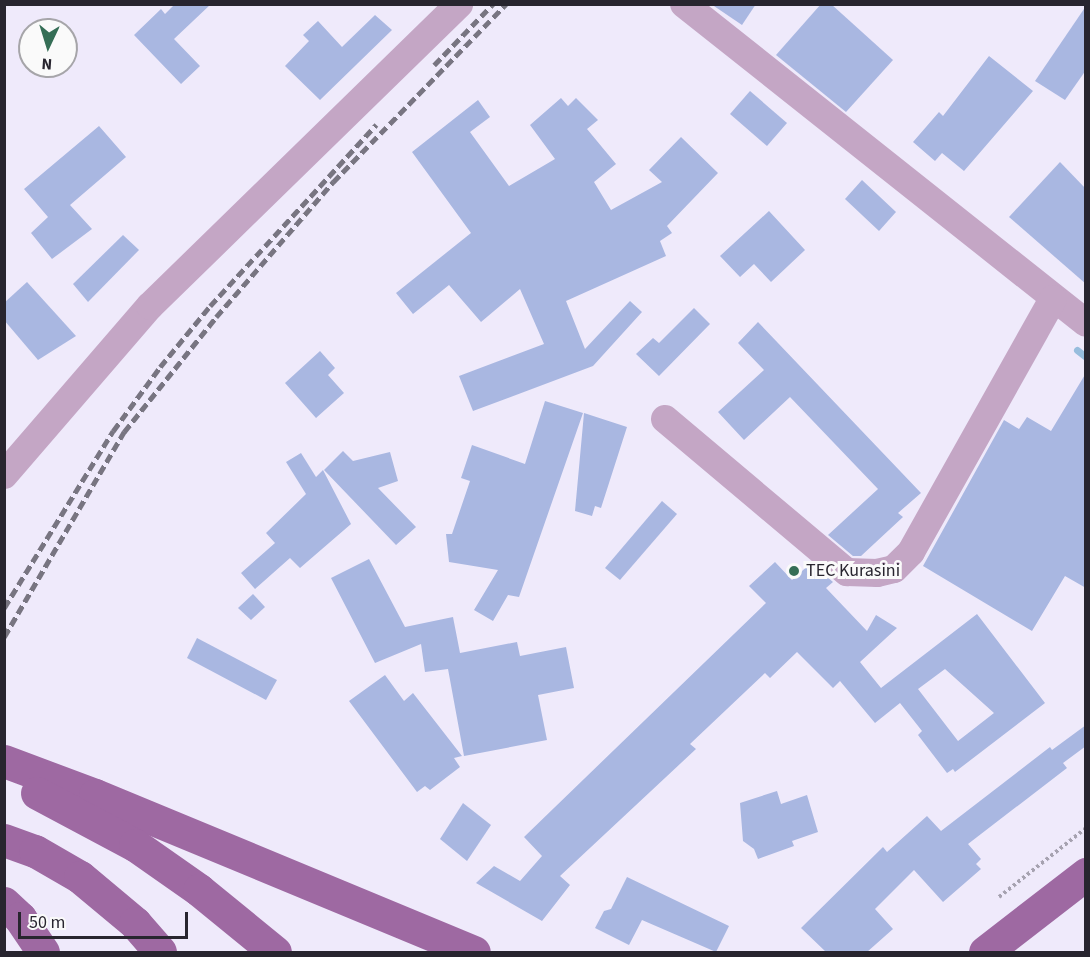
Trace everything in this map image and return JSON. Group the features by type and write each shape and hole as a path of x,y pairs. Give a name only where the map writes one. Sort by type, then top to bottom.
{"main road":[{"path":"4,761 95,795 474,952"},
{"path":"4,780 57,801 135,845 209,897 275,952"},
{"path":"4,840 35,851 80,877 135,923 160,952"},
{"path":"990,948 1086,874"},
{"path":"4,903 20,918 43,952"}],"street":[{"path":"4,475 150,306 459,4"},
{"path":"684,4 1086,323"},
{"path":"666,419 847,572 877,573 894,569 911,552 1053,299"}],"path":[{"path":"999,897 1086,828"}],"building":[{"path":"175,4 211,4 174,39 200,66 181,84 134,35 161,9 165,14"},
{"path":"711,4 756,4 742,25"},
{"path":"821,4 831,4 893,60 846,112 776,55"},
{"path":"1086,6 1086,70 1065,100 1035,81"},
{"path":"375,15 392,30 320,100 285,66 309,41 303,35 318,21 342,47"},
{"path":"989,56 1033,91 964,171 942,153 935,161 913,142 939,112 943,116"},
{"path":"750,91 787,123 767,146 730,114"},
{"path":"561,98 568,106 576,98 598,120 587,129 616,164 594,182 611,210 662,182 649,170 681,137 718,173 667,226 672,233 660,241 666,256 566,301 585,349 630,301 642,312 593,366 473,411 459,376 544,344 520,289 481,322 449,285 413,314 396,293 471,233 412,152 478,100 490,117 470,132 509,186 555,159 530,125"},
{"path":"99,126 126,157 70,205 92,229 52,259 31,233 48,217 24,189"},
{"path":"1060,162 1086,189 1086,284 1009,217"},
{"path":"862,180 896,212 879,231 845,199"},
{"path":"769,211 805,250 771,282 754,264 740,277 720,256"},
{"path":"123,235 139,250 88,302 73,284"},
{"path":"27,282 76,336 38,360 4,320 4,303"},
{"path":"694,308 710,324 659,376 636,354 653,338 659,343"},
{"path":"758,322 921,493 898,513 903,517 861,556 853,556 828,535 878,489 790,397 744,440 718,412 764,370 738,343"},
{"path":"320,351 335,368 328,375 344,393 316,418 285,383"},
{"path":"1086,373 1086,588 1065,576 1032,631 923,566 1004,420 1019,429 1027,417 1051,431"},
{"path":"545,401 583,413 519,597 508,595 493,621 474,610 498,570 449,562 446,534 452,534 470,481 461,478 472,445 525,464"},
{"path":"584,413 627,427 601,508 595,506 592,516 575,511"},
{"path":"343,451 353,461 390,452 398,481 378,488 416,527 396,545 324,470"},
{"path":"301,453 316,477 323,470 351,524 300,568 290,558 255,589 241,573 275,543 266,533 306,494 286,462"},
{"path":"662,501 677,514 620,580 605,568"},
{"path":"369,559 405,627 453,617 460,653 517,642 520,656 566,647 574,688 538,695 547,740 464,756 448,669 425,672 421,644 375,663 331,578"},
{"path":"775,562 792,580 811,563 833,582 826,588 867,631 876,615 897,628 860,662 881,688 977,614 1045,703 955,772 953,769 947,773 918,735 922,731 900,703 875,723 840,681 833,688 797,652 770,678 765,673 690,744 696,749 560,876 570,885 542,921 476,883 494,866 520,881 542,856 524,837 766,603 749,586","holes":["945,669 994,713 958,741 918,689"]},
{"path":"253,594 265,607 251,620 238,608"},
{"path":"197,638 277,680 266,700 187,658"},
{"path":"385,675 404,701 413,693 462,756 454,758 460,767 430,790 425,786 417,792 349,701"},
{"path":"1086,725 1086,746 1063,763 1067,768 968,844 981,859 976,864 981,869 943,902 914,870 875,909 893,929 867,952 826,952 801,928 883,847 887,852 927,816 941,831 1050,747 1052,750"},
{"path":"777,791 781,804 807,795 818,832 792,841 794,846 758,859 754,849 743,841 740,803"},
{"path":"463,803 491,825 467,861 440,839"},
{"path":"627,877 729,926 716,952 642,920 629,945 595,928 604,911 611,909"}],"waterway":[{"path":"1077,350 1086,357"}],"railway":[{"path":"434,65 493,4"},
{"path":"4,637 124,432 216,317 333,182 506,4"},
{"path":"4,608 113,431 160,367 210,306 376,125"}],"place":[{"name":"TEC Kurasini","path":"794,571"}]}
